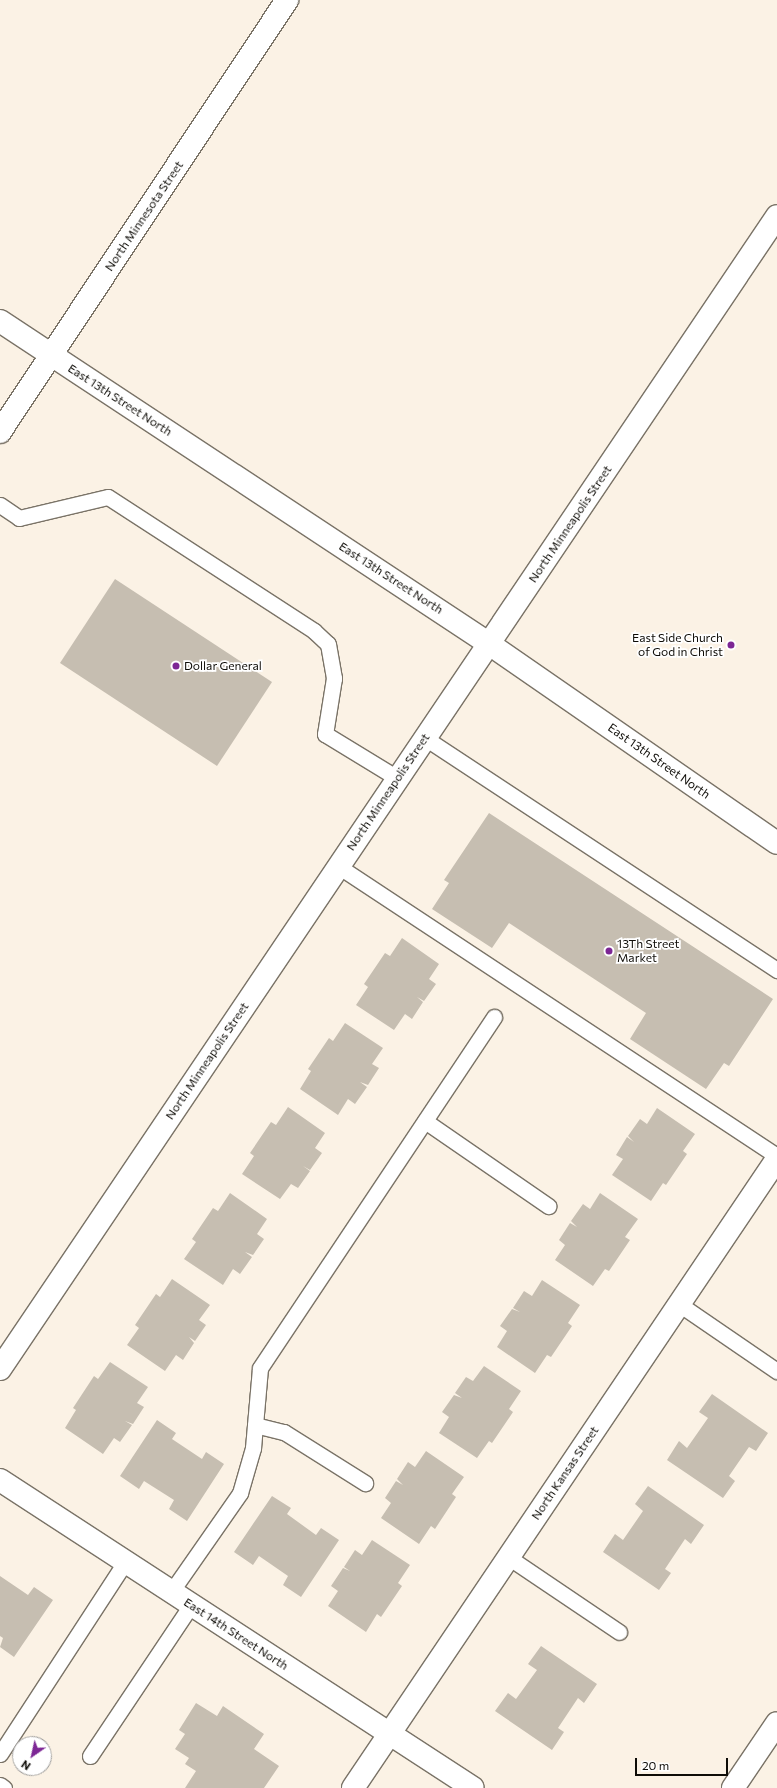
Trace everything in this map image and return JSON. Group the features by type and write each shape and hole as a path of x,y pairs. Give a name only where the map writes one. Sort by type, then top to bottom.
{"street":[{"name":"North Minnesota Street","path":"0,432 287,0"},
{"name":"North Minneapolis Street","path":"0,1369 777,216"},
{"name":"East 13th Street North","path":"0,321 488,643 777,843"},
{"name":"North Kansas Street","path":"353,1788 777,1157"},
{"name":"East 14th Street North","path":"0,1480 473,1788"},
{"path":"733,1788 777,1723"}],"lane":[{"path":"0,505 19,518 108,497 314,631 328,644 334,678 325,734 397,778"},
{"path":"425,738 777,970"},
{"path":"338,866 777,1157"},
{"path":"171,1592 240,1493 253,1448 260,1368 494,1017"},
{"path":"425,1121 548,1206"},
{"path":"679,1304 777,1371"},
{"path":"255,1424 284,1432 365,1483"},
{"path":"508,1557 619,1632"},
{"path":"0,1754 125,1562"},
{"path":"90,1756 191,1605"},
{"path":"0,1785 4,1788"}],"building":[{"path":"115,579 272,682 217,766 60,663"},
{"path":"489,813 773,999 729,1066 724,1063 706,1089 630,1039 646,1013 509,923 492,948 432,909 449,883 444,880"},
{"path":"402,938 439,964 429,979 436,984 424,1001 417,997 423,1002 412,1019 405,1014 394,1030 356,1005 368,987 364,984 385,953 390,956"},
{"path":"345,1023 383,1048 372,1064 379,1068 368,1085 360,1082 367,1087 355,1104 348,1099 338,1115 300,1089 311,1071 308,1069 329,1038 333,1041"},
{"path":"288,1107 325,1133 315,1148 322,1153 310,1170 303,1166 310,1171 298,1188 291,1184 280,1199 242,1174 254,1156 250,1153 271,1122 276,1125"},
{"path":"657,1108 695,1134 683,1151 687,1154 666,1185 663,1183 651,1201 612,1175 623,1159 616,1155 627,1137 634,1142 628,1136 640,1119 647,1124"},
{"path":"230,1193 267,1219 257,1234 264,1239 253,1255 245,1252 252,1257 240,1274 233,1269 223,1285 184,1259 196,1242 192,1239 213,1208 218,1211"},
{"path":"600,1193 638,1219 625,1237 630,1240 609,1271 605,1269 593,1286 555,1260 565,1245 559,1240 570,1223 577,1227 571,1221 583,1204 590,1209"},
{"path":"172,1279 210,1305 199,1320 206,1325 195,1341 189,1337 194,1343 183,1360 176,1355 165,1371 127,1345 139,1328 135,1325 156,1294 160,1297"},
{"path":"542,1280 580,1305 568,1323 572,1326 551,1357 547,1355 535,1373 497,1347 507,1331 500,1326 512,1309 520,1312 513,1308 524,1291 532,1296"},
{"path":"110,1362 148,1387 137,1403 144,1407 133,1424 125,1421 132,1425 120,1442 114,1438 103,1454 65,1428 76,1410 73,1408 94,1376 98,1379"},
{"path":"484,1366 521,1391 509,1409 513,1412 492,1443 489,1441 477,1458 439,1433 449,1417 442,1412 454,1395 462,1398 455,1393 466,1377 473,1381"},
{"path":"712,1394 768,1433 756,1451 749,1447 729,1476 735,1481 723,1498 667,1460 679,1441 687,1448 708,1418 699,1412"},
{"path":"157,1420 176,1433 172,1439 202,1459 206,1452 224,1464 187,1521 169,1509 174,1500 144,1481 139,1489 120,1476"},
{"path":"426,1451 464,1477 452,1494 456,1497 435,1529 431,1526 419,1544 381,1518 391,1503 385,1498 396,1481 403,1485 397,1479 408,1462 415,1467"},
{"path":"648,1486 704,1525 691,1544 685,1539 665,1569 671,1573 659,1590 603,1552 615,1534 623,1540 643,1511 635,1504"},
{"path":"272,1496 291,1508 287,1514 316,1535 321,1528 339,1540 301,1597 283,1585 288,1576 259,1556 253,1565 234,1552"},
{"path":"372,1540 410,1565 398,1583 402,1586 381,1617 377,1614 366,1632 328,1606 338,1591 331,1586 343,1568 350,1571 344,1567 355,1550 362,1555"},
{"path":"0,1576 28,1595 34,1587 53,1600 14,1657 0,1647 3,1638 0,1636"},
{"path":"541,1646 597,1684 584,1703 578,1698 558,1728 564,1732 552,1750 495,1711 508,1693 516,1699 537,1670 528,1664"},
{"path":"196,1703 217,1716 223,1706 264,1734 254,1749 279,1766 264,1788 185,1788 196,1771 185,1764 189,1758 175,1749 185,1734 179,1730"}],"place":[{"name":"East Side Church of God in Christ","path":"731,645"},
{"name":"Dollar General","path":"176,666"},
{"name":"13Th Street Market","path":"609,951"}]}
